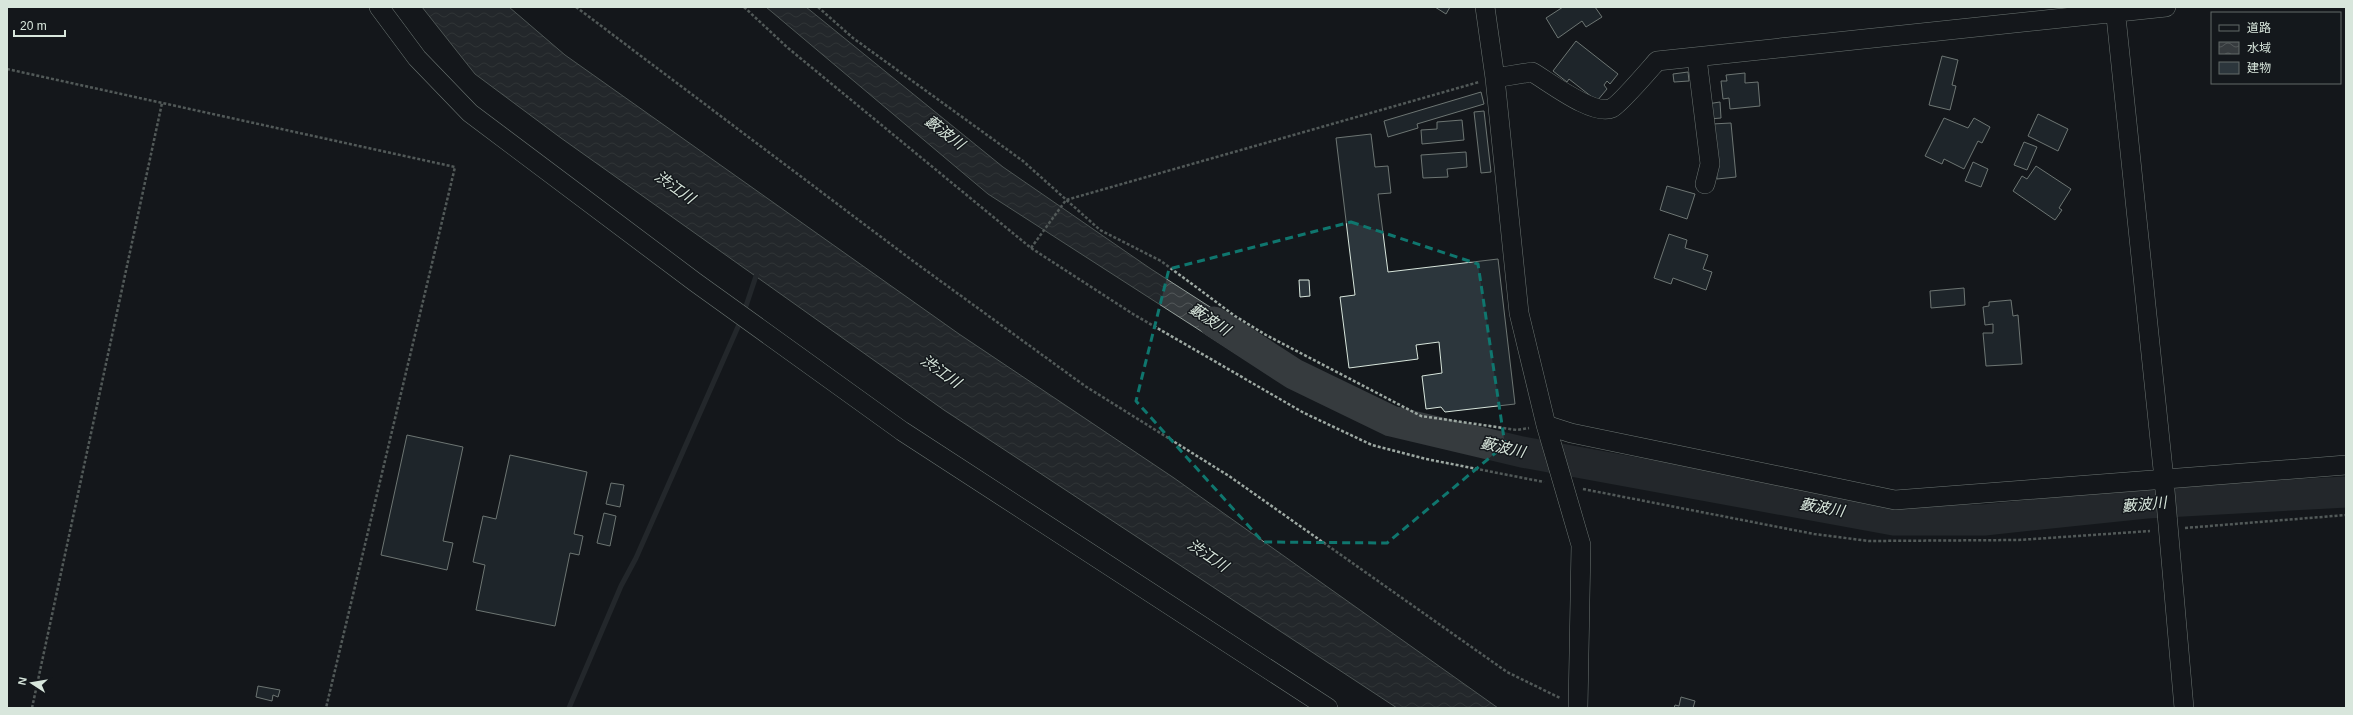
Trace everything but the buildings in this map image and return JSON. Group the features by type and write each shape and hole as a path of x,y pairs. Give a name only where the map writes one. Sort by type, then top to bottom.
{"street":[{"path":"379,7 417,58 470,113 695,282 902,431 1328,708"},
{"path":"1485,7 1495,78 1519,313 1548,431 1562,475 1581,546 1578,705"},
{"path":"1495,78 1532,72 1579,101 1598,109 1612,108 1657,61 1697,58 2115,10 2166,7"},
{"path":"2115,10 2164,479 2184,708"},
{"path":"1697,58 1710,164 1706,184"},
{"path":"1548,431 1571,433 1895,500 2346,465"}],"path":[{"path":"576,7 907,257 1086,386 1229,476 1507,672 1557,697 1578,705"},
{"path":"744,7 788,48 1031,248 1066,200 1495,78"},
{"path":"818,7 853,38 1023,161 1100,230 1161,261 1235,316 1266,335 1421,416 1517,430 1548,431"},
{"path":"7,69 455,167 326,708"},
{"path":"32,708 162,103"}],"highlighted area":[{"path":"1351,222 1478,264 1505,445 1387,543 1263,542 1136,401 1169,269"}],"water":[{"name":"渋江川","path":"422,7 509,7 565,55 959,334 1174,478 1498,708 1397,708 944,410 561,138 475,74"},
{"path":"766,7 806,7 1003,167 1151,269 1252,334 1246,360 988,194"}],"waterway":[{"path":"744,312 758,270"},
{"path":"569,708 621,586 636,558 741,320"},
{"name":"藪波川","path":"1214,322 1294,374 1391,421 1522,452 1894,520 1984,520 2146,503 2346,492"}]}
